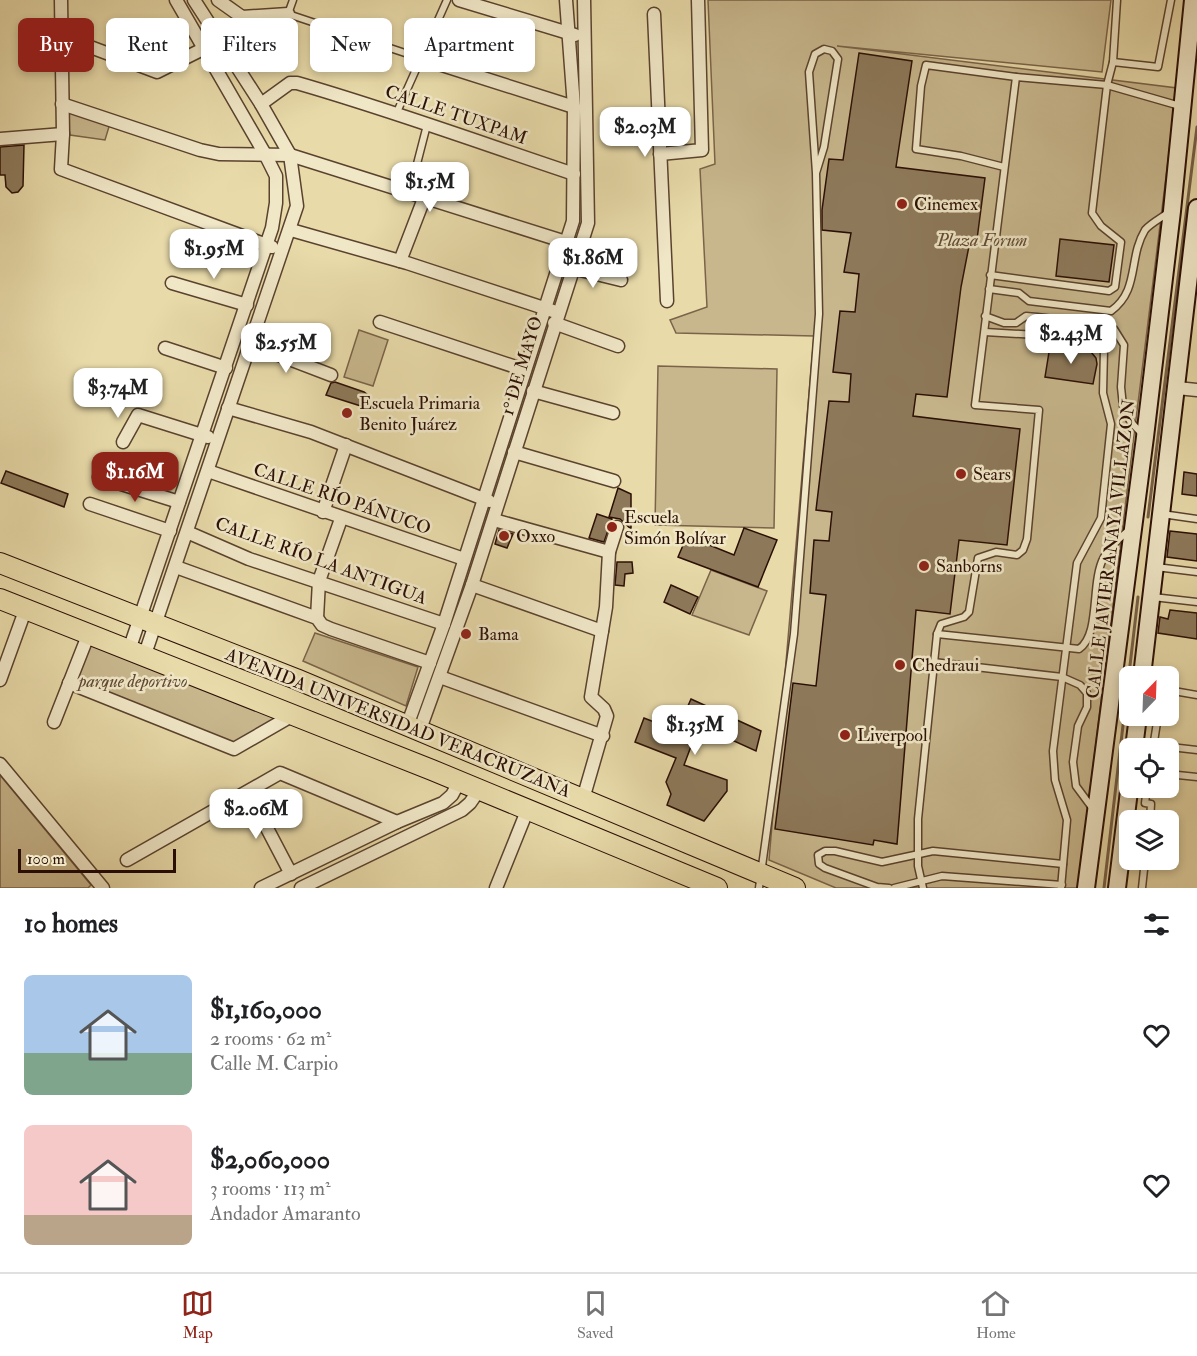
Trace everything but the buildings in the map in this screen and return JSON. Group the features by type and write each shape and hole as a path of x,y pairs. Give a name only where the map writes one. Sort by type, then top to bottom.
{"main road":[{"name":"AVENIDA UNIVERSIDAD VERACRUZANA","path":"0,563 148,623 296,679 456,749 583,799 760,881 795,888"},
{"name":"AVENIDA UNIVERSIDAD VERACRUZANA","path":"0,598 432,770 470,781 527,811 692,883 717,888"},
{"path":"432,770 451,764 456,749"},
{"path":"456,749 470,781 495,772 549,795 583,799"}],"street":[{"path":"61,0 61,18"},
{"path":"176,0 201,41"},
{"path":"194,0 205,18"},
{"path":"218,0 242,17 288,14"},
{"path":"459,0 568,35 585,35"},
{"name":"1° DE MAYO","path":"413,729 440,677 494,520 533,392 566,242 573,221 574,107 566,0"},
{"name":"1° DE MAYO","path":"413,729 430,663 525,370 572,268 588,223 584,0"},
{"path":"660,153 702,150 698,0"},
{"name":"CALLE JAVIER ANAYA VILLAZON","path":"1086,888 1098,816 1145,437 1172,211 1181,106 1191,77 1193,0"},
{"path":"654,14 667,301"},
{"path":"94,48 157,72 201,50"},
{"path":"62,72 63,134 61,169 282,250"},
{"path":"148,623 170,531 267,245 276,203 276,176 219,72"},
{"path":"137,653 148,623 176,567 228,408 282,250 291,230 297,206 290,155 240,72"},
{"path":"467,72 574,107"},
{"name":"CALLE TUXPAM","path":"261,104 290,83 297,83 397,112 427,125 574,174"},
{"path":"62,104 200,150 219,154 290,155 579,246"},
{"path":"0,139 63,134"},
{"path":"400,261 424,196"},
{"path":"1143,666 1177,388 1184,298 1197,208"},
{"path":"291,230 400,261 552,314 618,346"},
{"path":"572,268 621,280"},
{"path":"172,283 247,305"},
{"path":"380,322 525,370"},
{"path":"250,344 332,375"},
{"path":"165,348 225,368"},
{"path":"1177,388 1197,390"},
{"path":"533,392 613,413"},
{"path":"228,408 311,432 498,504"},
{"path":"123,442 138,415 218,440"},
{"path":"323,512 346,445"},
{"path":"514,452 614,480"},
{"name":"CALLE RÍO PÁNUCO","path":"208,471 341,519 464,559"},
{"path":"99,477 179,502"},
{"path":"90,504 170,531"},
{"path":"317,618 319,581 341,519"},
{"path":"494,520 610,550"},
{"path":"1134,525 1161,521"},
{"path":"583,799 603,736 606,712 591,697 603,631 610,550 617,526"},
{"name":"CALLE RÍO LA ANTIGUA","path":"187,532 249,558 444,624"},
{"path":"176,567 317,618 322,625 331,629 430,663"},
{"path":"1127,582 1154,582"},
{"path":"472,585 603,631"},
{"path":"0,680 26,608"},
{"path":"54,722 89,633"},
{"path":"440,677 603,736"},
{"path":"69,683 234,749 292,715"},
{"path":"0,764 103,888"},
{"path":"127,860 280,773 397,822"},
{"path":"261,888 397,822 443,803 470,781"},
{"path":"301,888 318,884 462,810 470,803 470,781"},
{"path":"248,792 291,874"},
{"path":"496,888 527,811"},
{"path":"1117,888 1120,870"}],"lane":[{"path":"293,0 288,14 404,51"},
{"path":"437,18 447,0"},
{"path":"990,275 1109,291 1115,287 1121,242 1101,226 1092,213 1107,85 1113,62 1117,0"},
{"path":"1113,62 1158,67 1171,0"},
{"path":"760,881 794,634 819,314 816,173 809,72 815,54 824,49 832,51 838,59 824,147 816,173"},
{"path":"1004,167 960,156 916,149 921,86 926,65 1017,77 1107,85 1181,106"},
{"path":"397,112 410,72"},
{"path":"923,888 918,854 921,779 937,634 940,625 964,617 969,612 978,558 996,552 1017,555 1023,550 1028,539 1039,410 975,405 985,332 984,316 1017,77"},
{"path":"410,191 427,125"},
{"path":"989,290 1019,293 1029,301 1111,312 1122,303 1127,294 1146,229 1172,211"},
{"path":"1115,287 1127,294"},
{"path":"984,316 1004,323 1016,323 1026,316 1102,325 1114,329 1124,345 1121,387 1123,406 1130,421 1145,437"},
{"path":"894,888 942,876 1061,887 1067,820 1055,780 1053,751 1077,563 1101,518 1112,424 1102,393 1104,350 1102,344 1089,338 985,332"},
{"path":"1161,521 1197,519"},
{"path":"937,634 1079,649 1086,644 1090,636 1096,581 1103,558 1115,542 1134,525"},
{"path":"1154,582 1197,572"},
{"path":"1154,582 1197,602"},
{"path":"933,662 1062,677 1080,685 1087,693 1087,707 1078,726 1073,762 1076,786 1098,816"},
{"path":"1179,692 1197,695"},
{"path":"1179,749 1197,750"},
{"path":"1179,775 1197,777"},
{"path":"1146,798 1145,804 1152,804 1151,810"},
{"path":"889,888 877,887 825,868 819,864 818,855 825,850 882,862 893,862 918,854 949,852 1063,864"},
{"path":"1142,888 1144,870"}],"green space":[{"name":"Plaza Forum","path":"708,0 1111,0 1102,72 837,46 1177,88 1078,888 836,888 769,860 814,336 676,333 670,320 707,307 700,169 715,164"},
{"path":"62,104 111,120 105,140 63,134"},
{"path":"359,330 388,340 373,386 344,377"},
{"path":"658,366 777,369 774,528 655,525"},
{"path":"711,570 767,591 749,635 692,615"},
{"path":"315,633 418,667 406,706 303,661"},
{"name":"parque deportivo","path":"91,645 276,718 234,746 76,680"},
{"path":"0,775 91,885 88,888 0,888"}],"waterway":[{"path":"1148,517 1197,127"},
{"path":"1104,888 1138,597"}],"place":[{"name":"Cinemex","path":"902,204"},
{"name":"Escuela Primaria Benito Juárez","path":"347,413"},
{"name":"Sears","path":"961,474"},
{"name":"Escuela Simón Bolívar","path":"612,527"},
{"name":"Oxxo","path":"504,536"},
{"name":"Sanborns","path":"924,566"},
{"name":"Bama","path":"466,634"},
{"name":"Chedraui","path":"900,665"},
{"name":"Liverpool","path":"845,735"}]}
